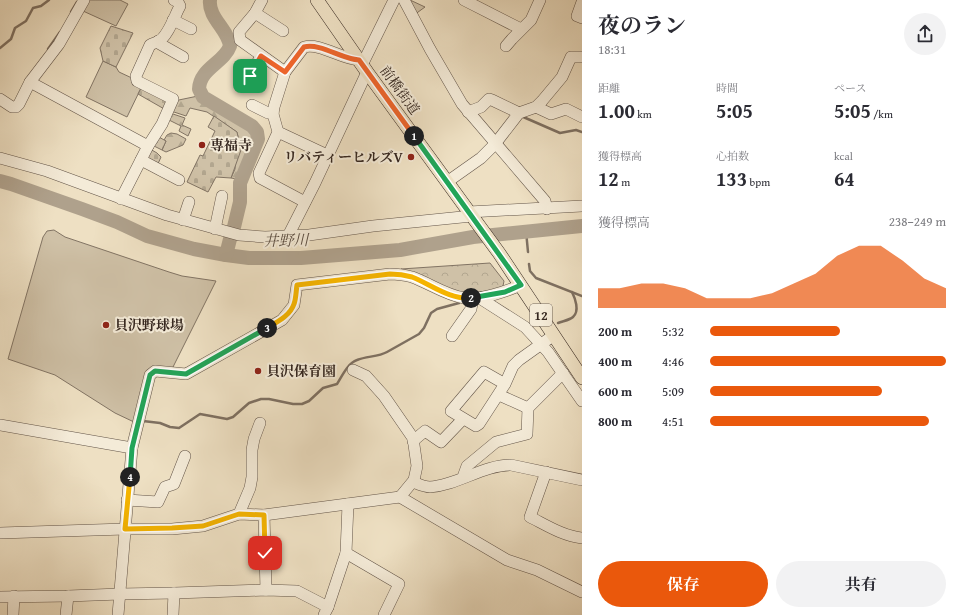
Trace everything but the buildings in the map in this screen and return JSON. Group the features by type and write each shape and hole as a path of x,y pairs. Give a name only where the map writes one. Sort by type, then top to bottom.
{"main road":[{"name":"前橋街道","path":"317,0 471,215"},
{"name":"12","path":"471,215 521,285 582,378"}],"street":[{"path":"0,99 16,107 22,100 30,82 59,44 84,0"},
{"path":"121,199 148,146 162,124 172,100 143,85 136,78 150,45 164,36 180,6 178,2 174,0"},
{"path":"262,0 255,13 239,32 240,40 285,72"},
{"path":"288,236 315,183 363,66 394,0"},
{"path":"404,0 448,81 468,112 545,201 547,209"},
{"path":"464,0 480,4 522,30"},
{"path":"506,46 531,20 540,0"},
{"path":"582,2 577,16 582,18"},
{"path":"255,13 283,31"},
{"path":"173,20 191,29"},
{"path":"158,41 160,44 183,57"},
{"path":"305,202 260,178 259,173 278,132 273,113 285,72 304,47 308,46 316,47 363,66"},
{"path":"250,76 261,56"},
{"path":"447,182 481,158 495,144 519,113 536,107 562,77 571,57 582,57"},
{"path":"30,82 148,146"},
{"path":"468,112 481,108 489,99 519,113"},
{"path":"252,105 273,113"},
{"path":"536,107 551,114 566,110 582,116"},
{"path":"278,132 327,155"},
{"path":"0,158 47,171 155,212 214,229 245,236 265,237 309,235 471,215 582,206"},
{"path":"141,160 179,180"},
{"path":"214,229 222,196"},
{"path":"183,220 189,202"},
{"path":"118,615 132,448 150,375 155,371 186,374 282,320 294,305 297,285 390,274 412,278 465,299 505,292 521,285"},
{"path":"452,336 476,298"},
{"path":"476,298 520,323 541,344 564,373 582,400"},
{"path":"505,384 484,372 451,411 476,426 480,424 499,395 505,384 509,373 519,360 554,335"},
{"path":"353,370 366,376 384,396 413,441 417,466 414,480 400,497"},
{"path":"464,478 467,466 496,442 527,434 528,408 564,373"},
{"path":"499,395 528,408"},
{"path":"413,441 425,431 441,442 463,419"},
{"path":"239,514 252,477 252,450 254,439 260,423"},
{"path":"0,425 132,448"},
{"path":"128,500 158,502 166,487 174,484 185,456"},
{"path":"412,482 430,487 464,478 500,465 511,465 582,480"},
{"path":"546,472 530,517 573,537 582,538"},
{"path":"0,533 203,526 239,514 264,515 400,497 507,560 537,570 582,592"},
{"path":"0,596 68,596 266,590 297,591 326,611 346,553 348,504"},
{"path":"264,515 266,590"},
{"path":"346,553 400,584 388,614"},
{"path":"173,615 174,593"},
{"path":"13,615 14,596"},
{"path":"66,615 68,596"}],"green space":[{"path":"88,0 120,0 128,4 116,26 83,11"},
{"path":"406,0 410,0 425,7 414,15"},
{"path":"111,26 133,33 116,67 103,61 100,48"},
{"path":"103,61 116,67 119,72 134,79 142,86 127,117 86,97"},
{"path":"142,86 169,99 166,110 138,94"},
{"path":"198,96 203,101 250,130 253,139 237,179 231,178 235,169 237,132 207,112 190,108 186,116 171,111 174,101"},
{"path":"170,113 185,118 182,125 191,129 188,136 179,131 181,126 167,119"},
{"path":"214,116 237,132 241,150 231,178 216,177 208,192 187,182 200,155 203,156 215,131 208,127"},
{"path":"171,133 177,134 186,139 183,145 166,152 162,150 166,141 164,140 167,135"},
{"path":"157,136 166,141 162,150 152,145"},
{"path":"150,149 161,157 157,166 144,160"},
{"name":"貝沢野球場","path":"54,230 65,237 169,272 182,276 216,281 172,369 147,370 134,422 115,413 55,375 8,359 43,237 47,231"},
{"path":"490,263 504,281 503,286 497,290 461,295 401,269"}],"waterway":[{"path":"0,48 11,39 15,28 26,21 33,8 41,6 49,0"},
{"path":"210,0 212,12 226,34 230,46 223,57 203,76 199,89 203,97 252,126 257,132 258,139 240,183 240,202 234,227"},
{"path":"71,12 77,2"},
{"path":"48,49 60,32"},
{"path":"521,116 560,133 576,130 582,132"},
{"name":"井野川","path":"0,181 117,222 147,236 194,249 249,258 301,258 400,250 473,237 582,226"},
{"path":"526,231 528,252"},
{"path":"226,255 230,239"},
{"path":"529,264 530,271 536,278 582,296"},
{"path":"558,323 570,319 575,314 577,308 572,292"},
{"path":"143,421 160,423 170,427 179,428 200,414 227,419 233,417 249,403 261,399 302,404 309,401 323,388 337,384 346,370 354,362 387,352 419,334 424,328 431,313 437,309 459,303"}],"place":[{"name":"専福寺","path":"202,145"},
{"name":"リバティーヒルズⅤ","path":"411,157"},
{"name":"貝沢野球場","path":"106,325"},
{"name":"貝沢保育園","path":"258,371"}],"route":[{"path":"250,76 261,56 285,72 297,54 304,47 308,46 316,47 351,60 359,60 521,285 505,292 465,299 412,278 390,274 297,285 294,305 290,312 282,320 186,374 155,371 150,375 132,448 125,529 203,526 239,514 264,515 265,553"}]}
